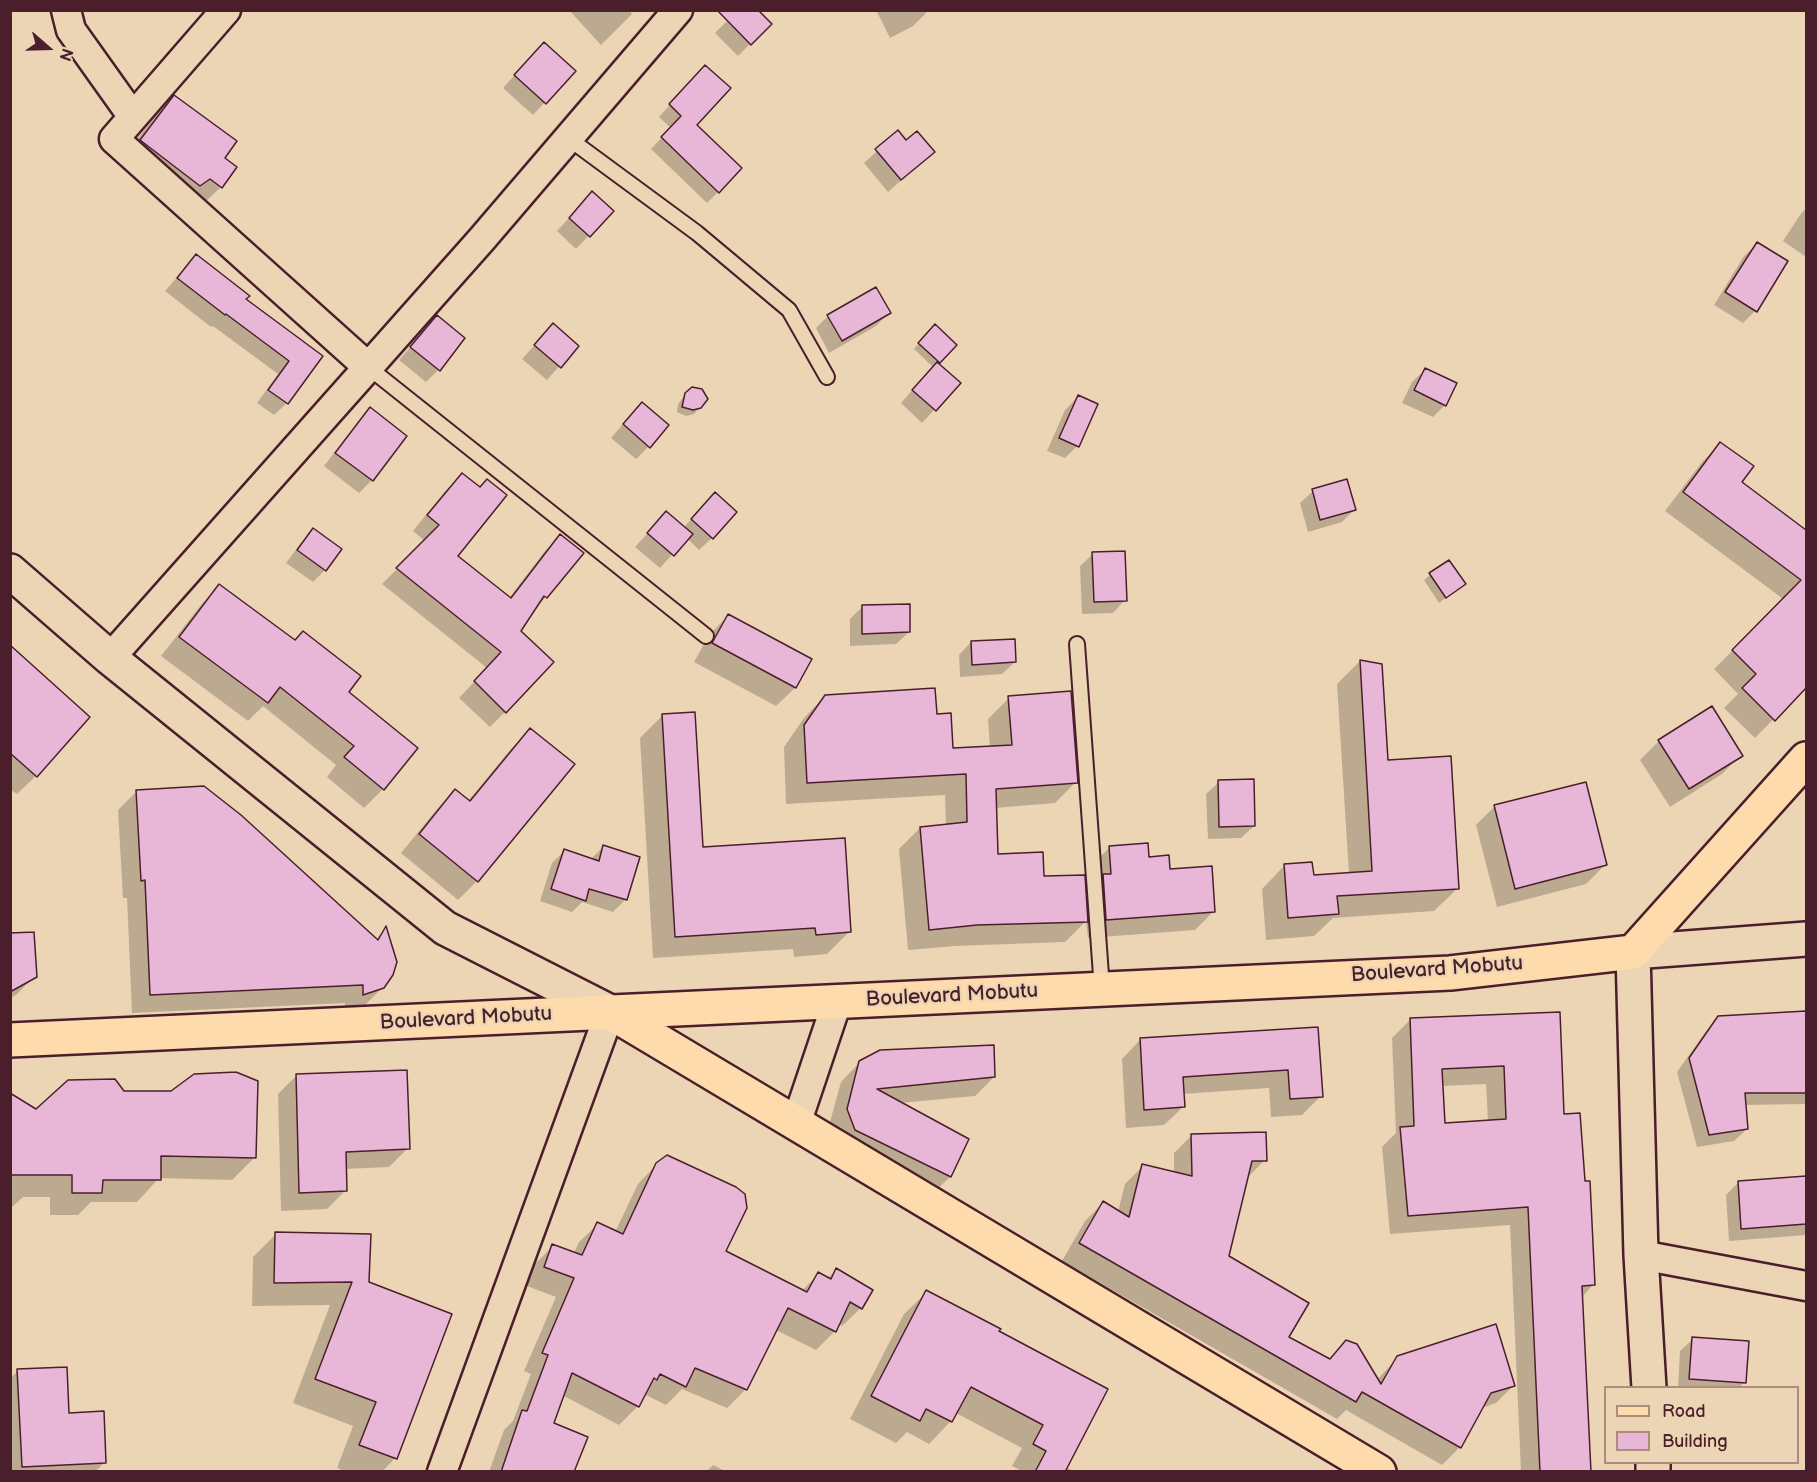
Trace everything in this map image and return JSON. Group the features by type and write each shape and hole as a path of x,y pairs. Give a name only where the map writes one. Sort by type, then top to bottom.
{"main road":[{"path":"1634,952 1806,759"},
{"name":"Boulevard Mobutu","path":"10,1040 1450,973 1634,952"},
{"path":"610,1012 1379,1472"}],"street":[{"path":"66,10 71,30 133,117"},
{"path":"225,10 114,139 368,367"},
{"path":"110,658 368,367 678,10"},
{"path":"10,571 110,658 445,928 610,1012 442,1472"},
{"path":"1648,1386 1641,1255 1634,952 1806,939"},
{"path":"796,1124 837,1002"},
{"path":"1641,1255 1806,1286"}],"lane":[{"path":"568,138 698,233 789,310 827,377"},
{"path":"368,367 706,636"},
{"path":"1077,644 1102,989"}],"building":[{"path":"717,10 758,10 772,24 751,45"},
{"path":"544,42 576,71 546,104 514,75"},
{"path":"705,65 731,88 697,125 742,168 719,193 661,137 681,116 669,104"},
{"path":"174,95 237,141 225,158 237,167 222,188 210,179 200,186 140,140"},
{"path":"898,130 906,140 917,131 935,152 901,180 875,149"},
{"path":"592,191 614,211 590,237 569,218"},
{"path":"1757,242 1788,261 1757,312 1725,292"},
{"path":"196,254 250,296 246,299 323,356 288,404 268,390 289,361 177,278"},
{"path":"876,287 891,313 842,341 827,315"},
{"path":"437,315 465,338 440,371 410,347"},
{"path":"553,323 579,346 561,368 534,345"},
{"path":"935,324 957,345 940,363 918,343"},
{"path":"937,362 961,383 936,411 912,390"},
{"path":"1425,368 1457,383 1446,406 1414,390"},
{"path":"692,387 702,389 708,399 701,408 693,410 682,407 685,393"},
{"path":"1078,395 1098,404 1079,447 1059,438"},
{"path":"642,402 669,425 650,448 623,424"},
{"path":"370,407 407,436 373,481 335,453"},
{"path":"1720,442 1754,466 1742,482 1806,530 1806,688 1775,721 1742,688 1756,674 1732,650 1801,580 1683,492"},
{"path":"462,473 480,487 487,479 507,495 458,556 511,598 560,534 584,553 547,598 544,596 521,631 554,662 506,713 474,681 501,652 396,568 439,525 427,515"},
{"path":"1347,479 1356,510 1320,520 1312,489"},
{"path":"715,492 737,512 713,539 691,519"},
{"path":"666,511 693,534 674,556 647,533"},
{"path":"313,528 342,549 326,571 297,550"},
{"path":"1125,551 1127,601 1094,602 1092,552"},
{"path":"1449,560 1466,584 1446,598 1429,573"},
{"path":"219,584 295,640 303,631 361,676 349,692 418,748 384,790 344,757 354,746 280,687 268,703 179,637"},
{"path":"910,604 910,632 862,634 862,605"},
{"path":"728,614 812,659 796,688 712,643"},
{"path":"1015,639 1016,662 972,665 971,641"},
{"path":"10,645 90,717 37,777 10,753"},
{"path":"1360,660 1382,664 1388,760 1451,756 1459,889 1337,896 1339,914 1288,918 1284,864 1312,862 1314,875 1372,871"},
{"path":"935,688 937,714 951,713 953,748 1012,745 1008,696 1071,691 1078,783 996,789 998,854 1043,852 1044,876 1085,875 1088,922 977,925 929,930 920,827 967,822 966,774 807,783 804,725 825,695"},
{"path":"1712,706 1743,756 1689,789 1658,740"},
{"path":"695,712 703,847 845,838 851,932 816,935 815,928 675,937 662,714"},
{"path":"530,728 575,764 478,882 419,834 455,789 470,801"},
{"path":"1254,779 1255,826 1219,827 1218,780"},
{"path":"1586,782 1607,865 1515,889 1494,805"},
{"path":"204,786 241,815 378,940 386,926 397,962 393,975 384,988 363,995 363,985 150,995 145,880 141,881 136,790"},
{"path":"1148,843 1149,857 1169,855 1170,869 1212,866 1215,912 1106,920 1103,874 1111,874 1109,846"},
{"path":"603,845 640,857 627,900 589,889 586,901 551,889 564,849 599,861"},
{"path":"34,932 37,977 10,992 10,933"},
{"path":"1806,1011 1806,1093 1745,1093 1748,1129 1709,1135 1689,1058 1718,1016"},
{"path":"1560,1012 1564,1114 1580,1113 1585,1181 1590,1181 1595,1285 1582,1286 1591,1472 1540,1472 1528,1207 1408,1216 1400,1127 1414,1126 1410,1018","holes":["1504,1066 1506,1119 1445,1123 1442,1069"]},
{"path":"1318,1027 1323,1097 1290,1099 1288,1070 1183,1077 1185,1107 1144,1110 1140,1038"},
{"path":"994,1045 995,1077 877,1089 969,1139 951,1177 855,1130 847,1109 859,1061 880,1050"},
{"path":"407,1070 410,1149 346,1152 347,1191 299,1193 296,1074"},
{"path":"236,1072 258,1081 256,1158 161,1156 161,1180 103,1180 102,1193 72,1193 72,1175 10,1175 10,1093 36,1109 68,1080 115,1079 124,1091 171,1091 194,1074"},
{"path":"1266,1132 1267,1161 1252,1161 1229,1256 1309,1303 1289,1337 1330,1359 1346,1340 1357,1344 1381,1384 1397,1356 1496,1324 1515,1386 1491,1393 1461,1448 1362,1392 1356,1402 1079,1243 1103,1201 1129,1217 1142,1164 1192,1176 1191,1134"},
{"path":"667,1155 736,1187 745,1194 747,1208 726,1251 807,1292 818,1272 831,1279 836,1268 873,1290 862,1309 850,1302 836,1332 788,1308 747,1390 695,1368 686,1387 660,1374 657,1380 654,1378 639,1407 572,1373 554,1423 588,1437 574,1472 501,1472 522,1410 527,1411 548,1355 542,1353 574,1278 544,1267 552,1244 582,1255 597,1222 623,1234 656,1163"},
{"path":"1806,1176 1806,1224 1741,1229 1738,1181"},
{"path":"275,1232 371,1234 369,1282 452,1314 397,1459 359,1445 376,1402 315,1379 352,1282 274,1283"},
{"path":"926,1290 1108,1389 1065,1472 1035,1472 1046,1451 1033,1444 1043,1425 971,1387 952,1422 926,1409 920,1421 871,1396"},
{"path":"1692,1337 1749,1341 1746,1383 1689,1379"},
{"path":"67,1367 69,1413 104,1411 106,1463 22,1467 17,1369"}]}
